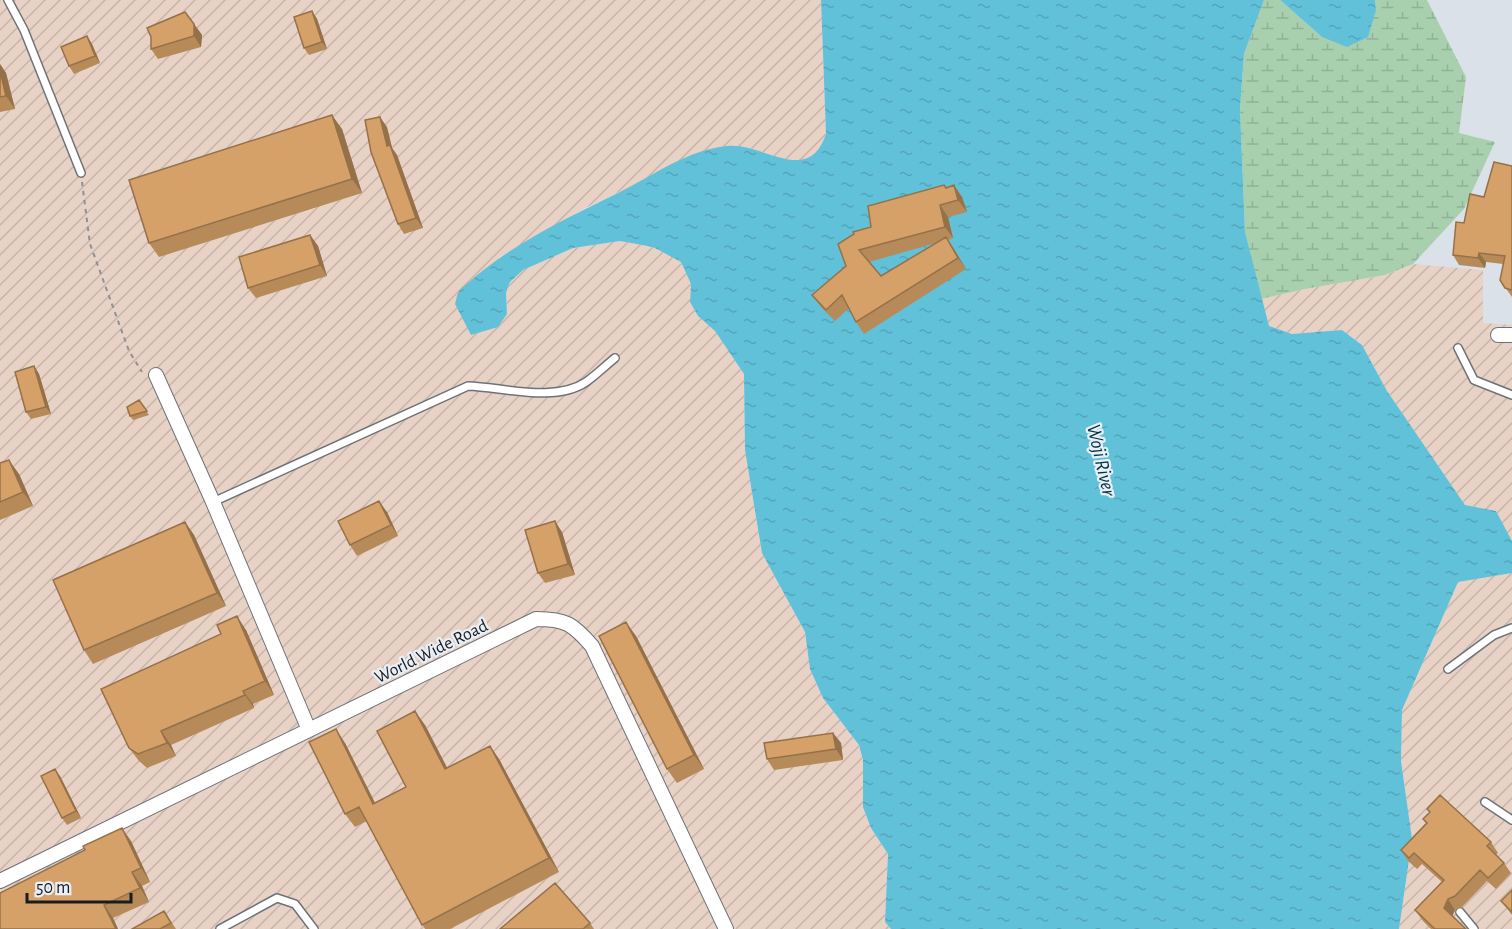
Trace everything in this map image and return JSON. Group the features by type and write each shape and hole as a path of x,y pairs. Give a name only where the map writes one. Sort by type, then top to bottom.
{"street":[{"path":"1498,335 1512,335"},
{"path":"156,375 176,425 213,502 309,730"},
{"name":"World Wide Road","path":"0,881 536,619 558,619 574,626 592,646 726,929"}],"lane":[{"path":"8,0 24,30 81,173"},
{"path":"1458,348 1474,380 1512,395"},
{"path":"213,502 468,386 491,387 518,393 552,392 585,383 615,358"},
{"path":"1448,669 1494,635 1512,628"},
{"path":"1485,802 1512,820"},
{"path":"220,929 277,898 295,904 314,929"},
{"path":"1460,912 1474,929"}],"path":[{"path":"81,173 90,244 100,275 137,367 144,374 156,375"}],"shaded area":[{"path":"0,0 821,0 826,134 821,149 806,160 788,160 747,147 619,192 585,208 499,257 507,314 506,293 510,283 523,270 573,248 620,241 653,247 681,262 691,284 690,302 698,316 715,331 744,374 745,450 762,553 805,632 810,669 823,698 859,745 863,760 863,807 871,828 888,854 885,922 891,929 0,929"},
{"path":"1413,264 1483,270 1483,323 1512,325 1512,541 1496,511 1465,505 1387,391 1362,345 1342,330 1292,334 1269,326 1261,299 1385,275"},
{"path":"1512,573 1512,929 1399,929 1412,839 1401,761 1402,710 1458,581"}],"green space":[{"path":"1264,0 1280,0 1322,37 1376,10 1375,0 1427,0 1466,77 1459,133 1495,142 1464,209 1413,264 1385,275 1261,299 1245,232 1240,109 1244,54"}],"water":[{"name":"Woji River","path":"821,0 1264,0 1244,54 1240,109 1245,232 1269,326 1292,334 1342,330 1362,345 1387,391 1465,505 1496,511 1512,541 1512,573 1458,582 1402,710 1401,761 1412,839 1399,929 891,929 885,922 888,854 871,828 863,807 863,760 859,745 823,698 810,669 805,632 762,553 745,450 744,374 715,331 698,316 690,302 691,284 681,262 653,247 620,241 573,248 523,270 510,282 506,293 507,314 498,327 471,335 455,304 459,291 492,263 563,221 671,164 712,148 741,147 797,160 808,158 818,150 826,134"},
{"path":"1280,0 1375,0 1376,10 1368,37 1347,47 1322,37"}],"building":[{"path":"312,11 322,42 304,48 294,17"},
{"path":"185,12 194,24 194,36 151,49 151,37 147,28"},
{"path":"87,36 95,56 69,66 61,47"},
{"path":"0,71 6,96 0,97"},
{"path":"332,115 352,179 149,243 129,180"},
{"path":"380,117 387,146 390,145 416,218 398,224 371,152 365,120"},
{"path":"1494,162 1512,166 1512,290 1505,288 1500,280 1505,256 1479,253 1478,258 1453,255 1456,222 1464,223 1470,194 1484,197"},
{"path":"944,185 946,188 954,185 958,200 940,205 945,227 859,250 881,276 946,237 958,258 856,322 842,295 826,310 812,295 846,266 838,244 854,234 853,232 871,227 868,206"},
{"path":"310,235 320,265 248,288 239,257"},
{"path":"34,366 46,407 26,412 15,372"},
{"path":"139,400 147,411 130,416 127,407"},
{"path":"9,460 23,492 0,502 0,463"},
{"path":"379,501 391,525 350,545 338,521"},
{"path":"555,521 568,564 538,573 525,530"},
{"path":"185,522 217,593 84,650 53,580"},
{"path":"237,616 265,681 243,691 245,695 161,731 167,743 138,754 129,748 101,689 221,634 217,625"},
{"path":"626,622 694,755 667,769 599,636"},
{"path":"415,711 445,769 490,746 549,858 422,925 359,807 345,814 309,742 336,729 373,804 406,787 377,731"},
{"path":"833,733 836,749 767,759 764,743"},
{"path":"55,769 76,811 62,818 41,776"},
{"path":"1440,795 1491,842 1487,846 1504,863 1488,878 1480,870 1455,896 1448,899 1444,908 1466,929 1435,929 1415,910 1444,880 1414,853 1409,858 1401,850 1427,823 1423,819 1430,812 1427,809"},
{"path":"122,828 141,868 132,872 140,888 104,905 116,929 0,929 0,893 85,850 83,846"},
{"path":"555,883 590,923 583,929 500,929"},
{"path":"1512,890 1512,912 1501,901"},
{"path":"164,911 171,923 160,929 132,929"}]}
